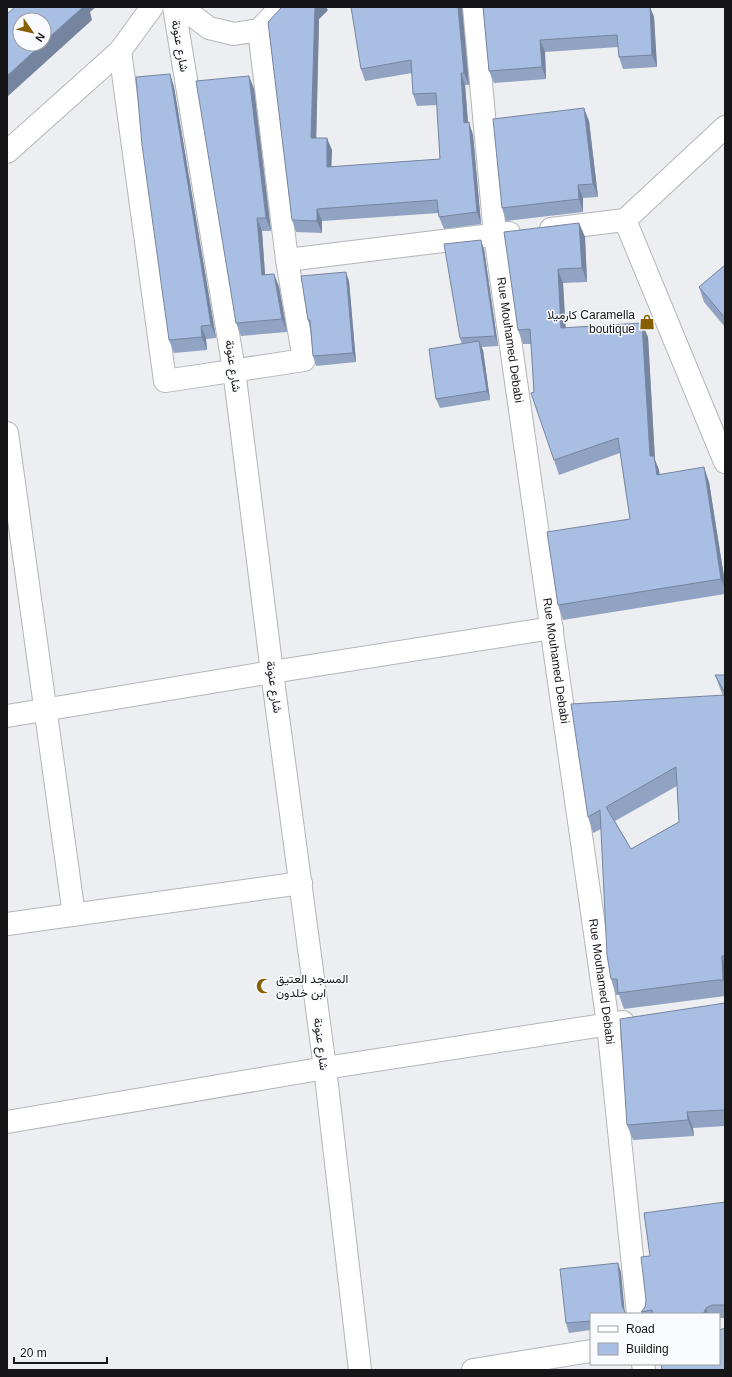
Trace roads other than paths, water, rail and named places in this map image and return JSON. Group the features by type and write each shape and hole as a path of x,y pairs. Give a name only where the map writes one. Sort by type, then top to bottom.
{"street":[{"path":"7,152 120,51 152,7"},
{"name":"شارع عنونة","path":"174,7 234,370 272,672 325,1068 360,1370"},
{"path":"185,7 189,12 210,28 234,34 259,30 281,7"},
{"name":"Rue Mouhamed Debabi","path":"474,7 495,235 608,1024 638,1313"},
{"path":"120,51 166,381 304,360 287,260 259,30"},
{"path":"287,260 625,220 725,127"},
{"path":"625,220 725,462"},
{"path":"7,433 44,710 74,915"},
{"path":"7,716 552,628"},
{"path":"7,924 301,883"},
{"path":"7,1122 325,1068 639,1020"},
{"path":"473,1370 590,1351"}],"place":[{"name":"كارميلا Caramella boutique","path":"647,322"},
{"name":"المسجد العتيق ابن خلدون","path":"264,986"}]}
